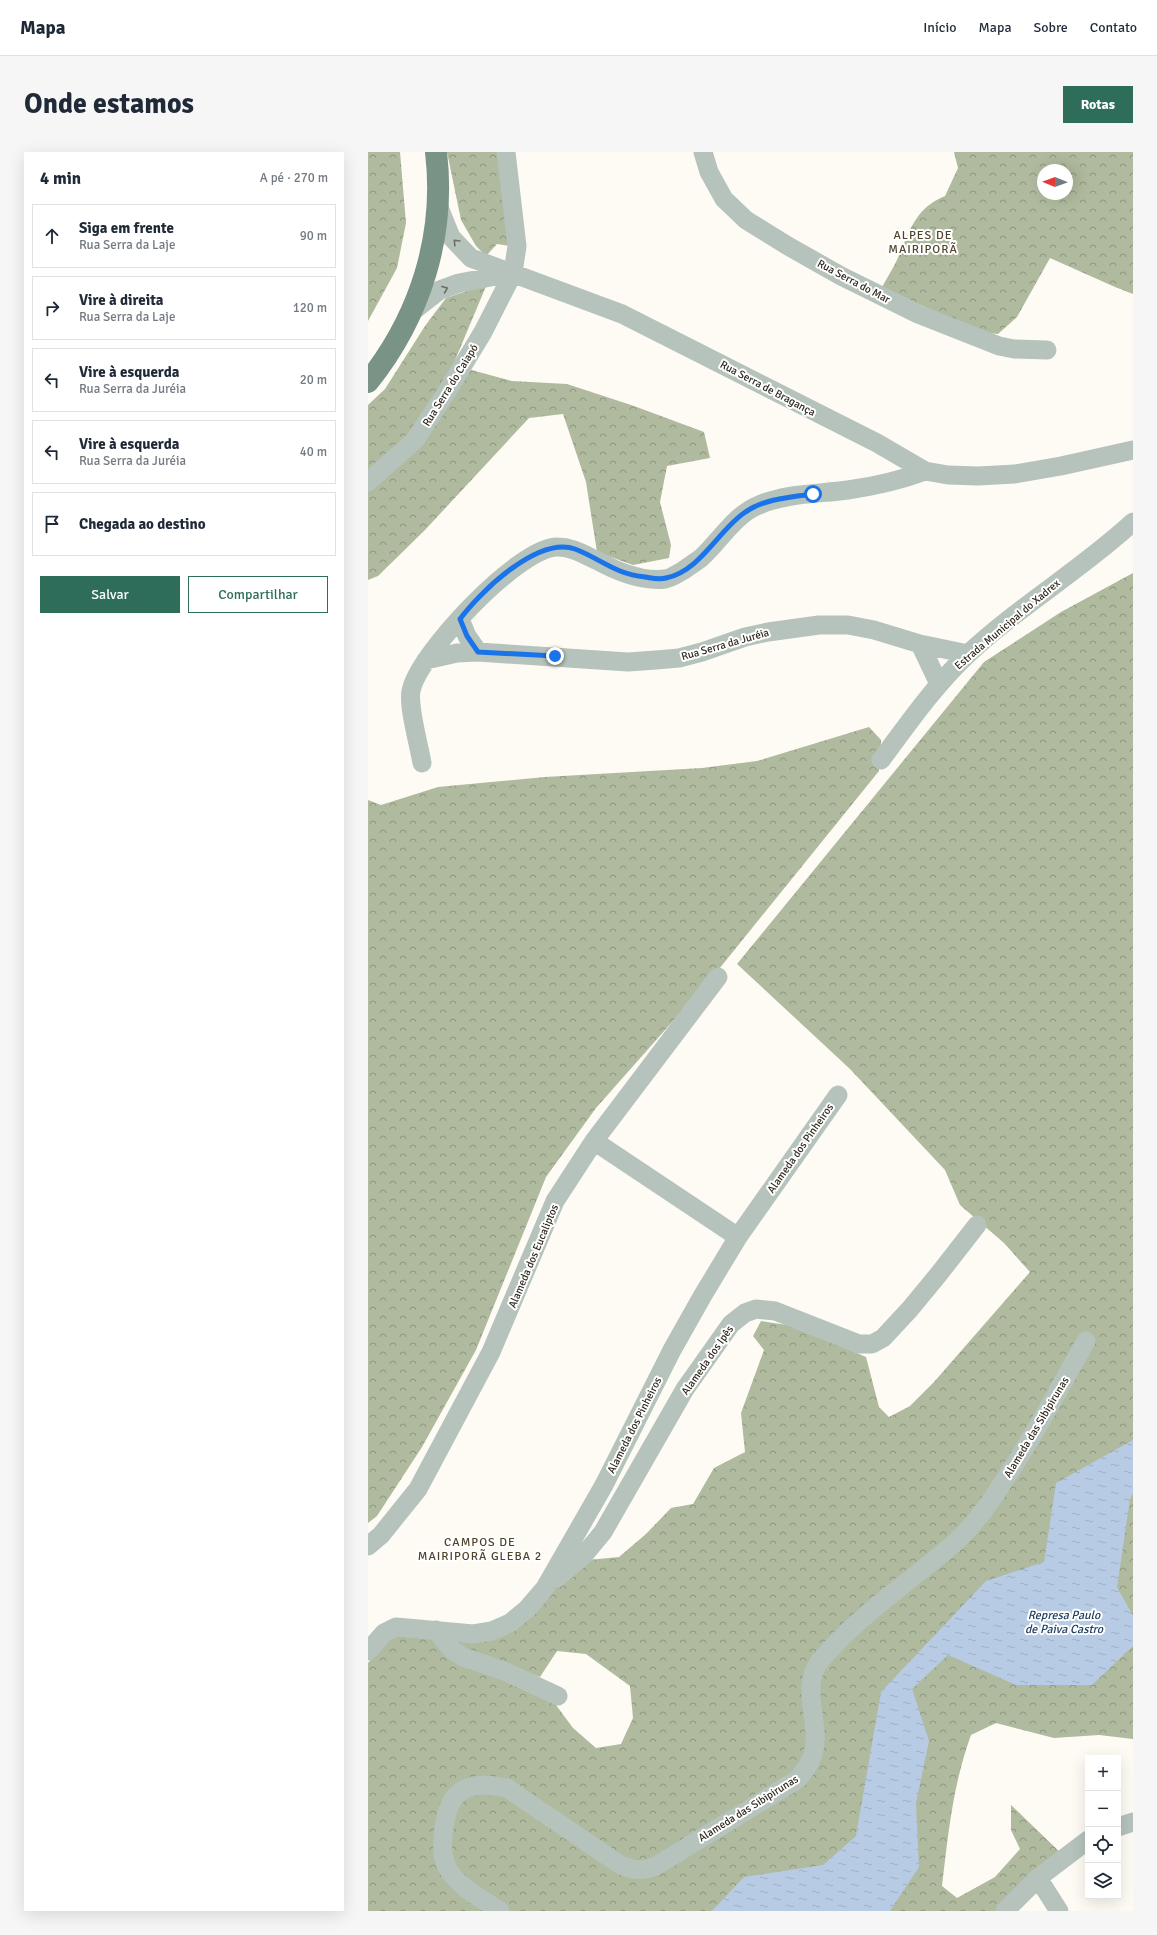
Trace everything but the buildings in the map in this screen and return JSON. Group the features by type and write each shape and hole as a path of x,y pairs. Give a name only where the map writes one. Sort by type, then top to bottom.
{"main road":[{"path":"368,382 398,341 413,311 427,272 435,234 438,205 439,181 436,152"}],"street":[{"name":"Rua Serra do Caiapó","path":"368,482 415,440 494,314 514,273 517,246 506,152"},
{"name":"Rua Serra do Mar","path":"703,152 709,172 724,199 746,220 788,246 841,276 918,314 999,346 1014,349 1047,350"},
{"name":"Rua Serra de Bragança","path":"438,205 451,238 471,258 622,314 877,443 925,471 948,476 1015,474 1061,466 1133,450"},
{"path":"413,311 440,290 459,283 514,273"},
{"path":"422,762 411,704 411,692 426,660 460,619 502,576 536,553 556,546 575,549 620,572 640,577 665,579 675,575 700,558 743,513 759,504 786,498 897,482 925,471"},
{"name":"Estrada Municipal do Xadrex","path":"881,760 939,684 968,654 1035,598 1112,541 1133,522"},
{"path":"460,619 467,636 478,652"},
{"name":"Rua Serra da Juréia","path":"426,660 457,653 478,652 628,662 656,660 691,655 745,637 768,632 819,625 848,625 874,630 920,644 968,654"},
{"path":"920,644 939,684"},
{"name":"Alameda dos Eucaliptos","path":"368,1546 381,1535 418,1488 491,1352 555,1201 594,1141 718,977"},
{"name":"Alameda dos Pinheiros","path":"368,1651 384,1633 396,1627 472,1634 492,1631 510,1623 527,1609 545,1588 604,1485 676,1344 738,1237 838,1094"},
{"path":"594,1141 738,1237"},
{"name":"Alameda dos Ipês","path":"545,1588 584,1555 603,1532 686,1390 731,1324 745,1313 756,1309 775,1311 859,1344 872,1344 883,1338 910,1309 976,1224"},
{"name":"Alameda das Sibipirunas","path":"500,1911 454,1878 447,1868 442,1853 445,1814 458,1792 474,1785 489,1784 508,1788 619,1864 630,1869 643,1871 656,1866 798,1779 809,1763 814,1750 815,1729 811,1684 813,1674 820,1662 847,1632 961,1536 982,1514 1026,1448 1086,1341"},
{"path":"436,1630 452,1650 463,1657 504,1671 558,1696"},
{"path":"1121,1826 1133,1822"},
{"path":"1005,1911 1038,1878 1085,1842"},
{"path":"1038,1878 1059,1911"}],"green space":[{"path":"368,152 400,152 406,223 397,268 368,321"},
{"path":"447,152 497,152 510,246 497,244 486,256 476,246 461,220"},
{"path":"954,152 1133,152 1133,294 1050,258 1017,317 998,334 979,332 882,287 894,266 912,225 925,209 945,196 958,168"},
{"path":"487,284 453,365 512,381 567,384 634,406 704,432 710,458 667,466 660,502 671,545 669,558 633,565 597,552 586,482 563,414 529,418 425,530 378,576 368,580 368,405 385,389 425,326 446,298"},
{"path":"1133,573 1133,1739 1099,1735 1054,1738 996,1723 971,1735 955,1791 942,1886 957,1898 995,1877 1020,1849 1011,1830 1011,1805 1063,1855 1001,1911 368,1911 368,1663 390,1635 431,1634 556,1705 573,1728 596,1748 621,1744 633,1718 630,1686 586,1654 557,1651 540,1677 462,1647 447,1636 491,1636 588,1560 619,1557 646,1534 671,1508 693,1504 714,1468 745,1452 741,1413 764,1350 753,1336 761,1321 794,1326 866,1357 879,1407 889,1417 910,1406 934,1382 1030,1272 1004,1243 960,1205 945,1170 850,1069 737,964 984,662 1061,612"},
{"path":"869,727 881,740 879,771 719,969 596,1108 546,1177 476,1350 422,1447 377,1516 368,1523 368,800 381,805 438,787 545,777 702,768 757,761"}],"water":[{"name":"Represa Paulo de Paiva Castro","path":"1133,1440 1133,1493 1130,1499 1117,1587 1133,1616 1133,1646 1092,1685 1016,1685 948,1655 912,1689 929,1741 916,1803 919,1867 890,1911 712,1911 744,1877 823,1865 856,1836 881,1692 986,1581 1044,1562 1056,1483"}],"district":[{"name":"ALPES DE MAIRIPORÃ","path":"923,242"},
{"name":"CAMPOS DE MAIRIPORÃ GLEBA 2","path":"480,1549"}],"route":[{"path":"555,656 478,652 467,636 460,619 465,612 502,576 536,553 556,546 575,549 620,572 640,577 665,579 675,575 700,558 743,513 759,504 813,494"}]}
